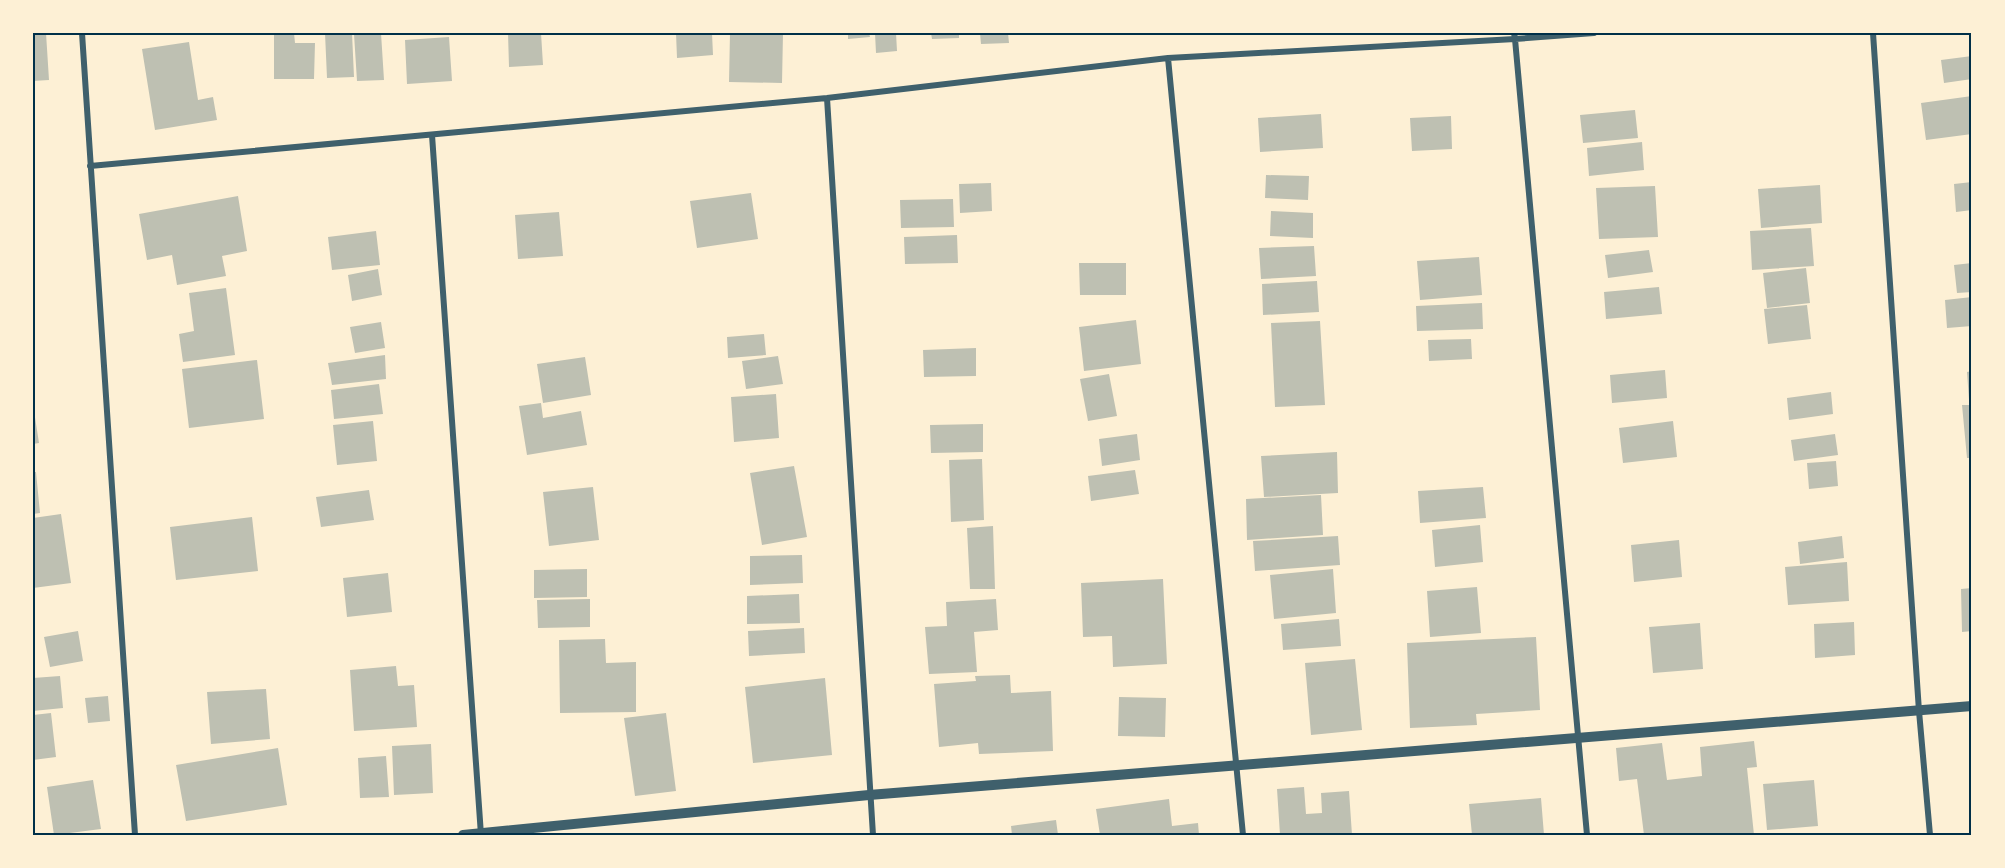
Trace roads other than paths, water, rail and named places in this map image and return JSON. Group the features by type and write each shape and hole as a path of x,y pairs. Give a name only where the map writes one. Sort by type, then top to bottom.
{"street":[{"path":"82,33 135,835"},
{"path":"90,166 827,98 1167,58 1594,33"},
{"path":"1873,33 1919,711 1930,835"},
{"path":"1515,36 1587,835"},
{"path":"1167,58 1243,835"},
{"path":"827,98 873,835"},
{"path":"432,135 481,834"},
{"path":"463,835 869,795 1972,706"}]}
